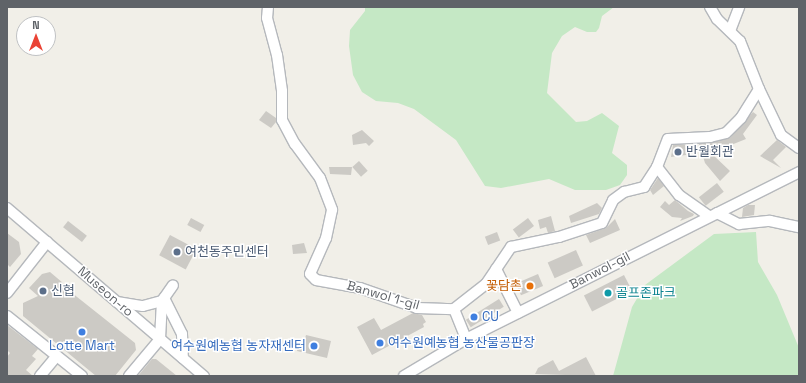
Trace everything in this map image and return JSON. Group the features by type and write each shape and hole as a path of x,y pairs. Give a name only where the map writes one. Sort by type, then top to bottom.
{"street":[{"name":"Banwol 1-gil","path":"268,7 267,18 277,55 282,91 282,120 295,144 320,178 332,210 326,238 311,269 311,276 318,280 360,288 417,308 454,309"},
{"path":"710,7 717,19 740,41 759,89 781,135 799,148"},
{"path":"730,31 739,7"},
{"path":"466,339 454,309 486,284 511,247 559,237 602,223 612,200 627,190 642,189 657,167 668,139 699,138 726,133 741,118 759,89"},
{"path":"657,167 679,195 713,215 740,224 770,221 799,227"},
{"name":"Banwol-gil","path":"404,376 466,339 799,172"},
{"name":"Museon-ro","path":"7,208 204,376"},
{"path":"7,293 47,242"},
{"path":"496,269 518,313"},
{"path":"129,376 160,339 163,300 173,285"},
{"path":"116,302 142,306 163,300"},
{"path":"163,300 182,334 183,358"},
{"path":"7,316 82,376"},
{"path":"40,376 57,356"}],"green space":[{"path":"365,7 614,7 602,16 599,28 596,32 587,32 575,27 562,36 552,53 547,93 576,122 587,121 602,113 619,126 612,153 627,165 627,175 620,185 606,190 575,190 549,179 501,188 485,186 456,140 414,109 398,103 376,101 362,92 353,75 349,46 350,30 365,11"},
{"path":"756,232 758,262 777,295 799,348 799,376 613,376 632,307 645,285 714,234"}],"building":[{"path":"266,111 276,118 276,122 271,128 259,120"},
{"path":"753,112 757,115 743,134 746,139 711,153 730,171 720,181 705,163 699,144 730,138"},
{"path":"362,130 374,141 369,146 366,143 353,145 352,135"},
{"path":"777,140 786,147 773,160 781,168 760,156"},
{"name":"반월회관","path":"673,145 685,145 686,155 671,157"},
{"path":"359,161 368,171 361,177 352,167"},
{"path":"329,167 352,167 351,175 330,174"},
{"path":"658,178 664,186 653,195 650,190"},
{"path":"717,183 724,192 706,206 699,197"},
{"path":"675,200 694,214 693,216 680,221 682,218 672,217 660,207 665,201 669,205"},
{"path":"597,203 602,208 599,214 571,223 569,216"},
{"path":"748,205 755,205 754,215 742,217 743,208"},
{"path":"551,216 555,231 548,233 546,227 540,229 538,220"},
{"path":"191,218 204,225 200,232 187,225"},
{"path":"528,218 534,226 519,237 513,229"},
{"path":"615,219 620,230 590,243 586,235 606,228"},
{"path":"68,221 87,236 82,242 63,227"},
{"path":"497,232 500,240 488,245 485,237"},
{"path":"7,233 19,242 21,254 10,267 7,264"},
{"name":"여천동주민센터","path":"170,235 196,249 186,269 159,255"},
{"path":"304,243 307,253 293,254 292,245"},
{"path":"576,250 583,266 555,278 548,263"},
{"name":"Lotte Mart","path":"50,272 63,283 62,285 135,343 136,350 115,376 96,376 23,316 23,303 38,296 29,288 42,274"},
{"path":"538,274 543,286 521,295 516,283"},
{"name":"골프존파크","path":"624,275 632,291 592,311 584,295"},
{"path":"499,299 504,307 471,327 466,320"},
{"name":"여수원예농협 농산물공판장","path":"413,313 422,315 426,322 423,324 424,327 372,355 357,327 374,318 381,330"},
{"path":"7,325 38,349 32,356 36,359 26,370 33,376 7,376 7,357 10,353 7,350"},
{"name":"여수원예농협 농자재센터","path":"306,335 331,341 327,358 297,351 299,341 304,342"},
{"path":"586,357 596,376 535,374 538,368 553,360 559,371"},
{"path":"152,359 156,359 177,376 138,376"}],"place":[{"name":"반월회관","path":"678,152"},
{"name":"여천동주민센터","path":"177,252"},
{"name":"꽃담촌","path":"530,286"},
{"name":"신협","path":"43,291"},
{"name":"골프존파크","path":"608,293"},
{"name":"CU","path":"474,317"},
{"name":"Lotte Mart","path":"82,332"},
{"name":"여수원예농협 농산물공판장","path":"380,343"},
{"name":"여수원예농협 농자재센터","path":"314,346"}]}
